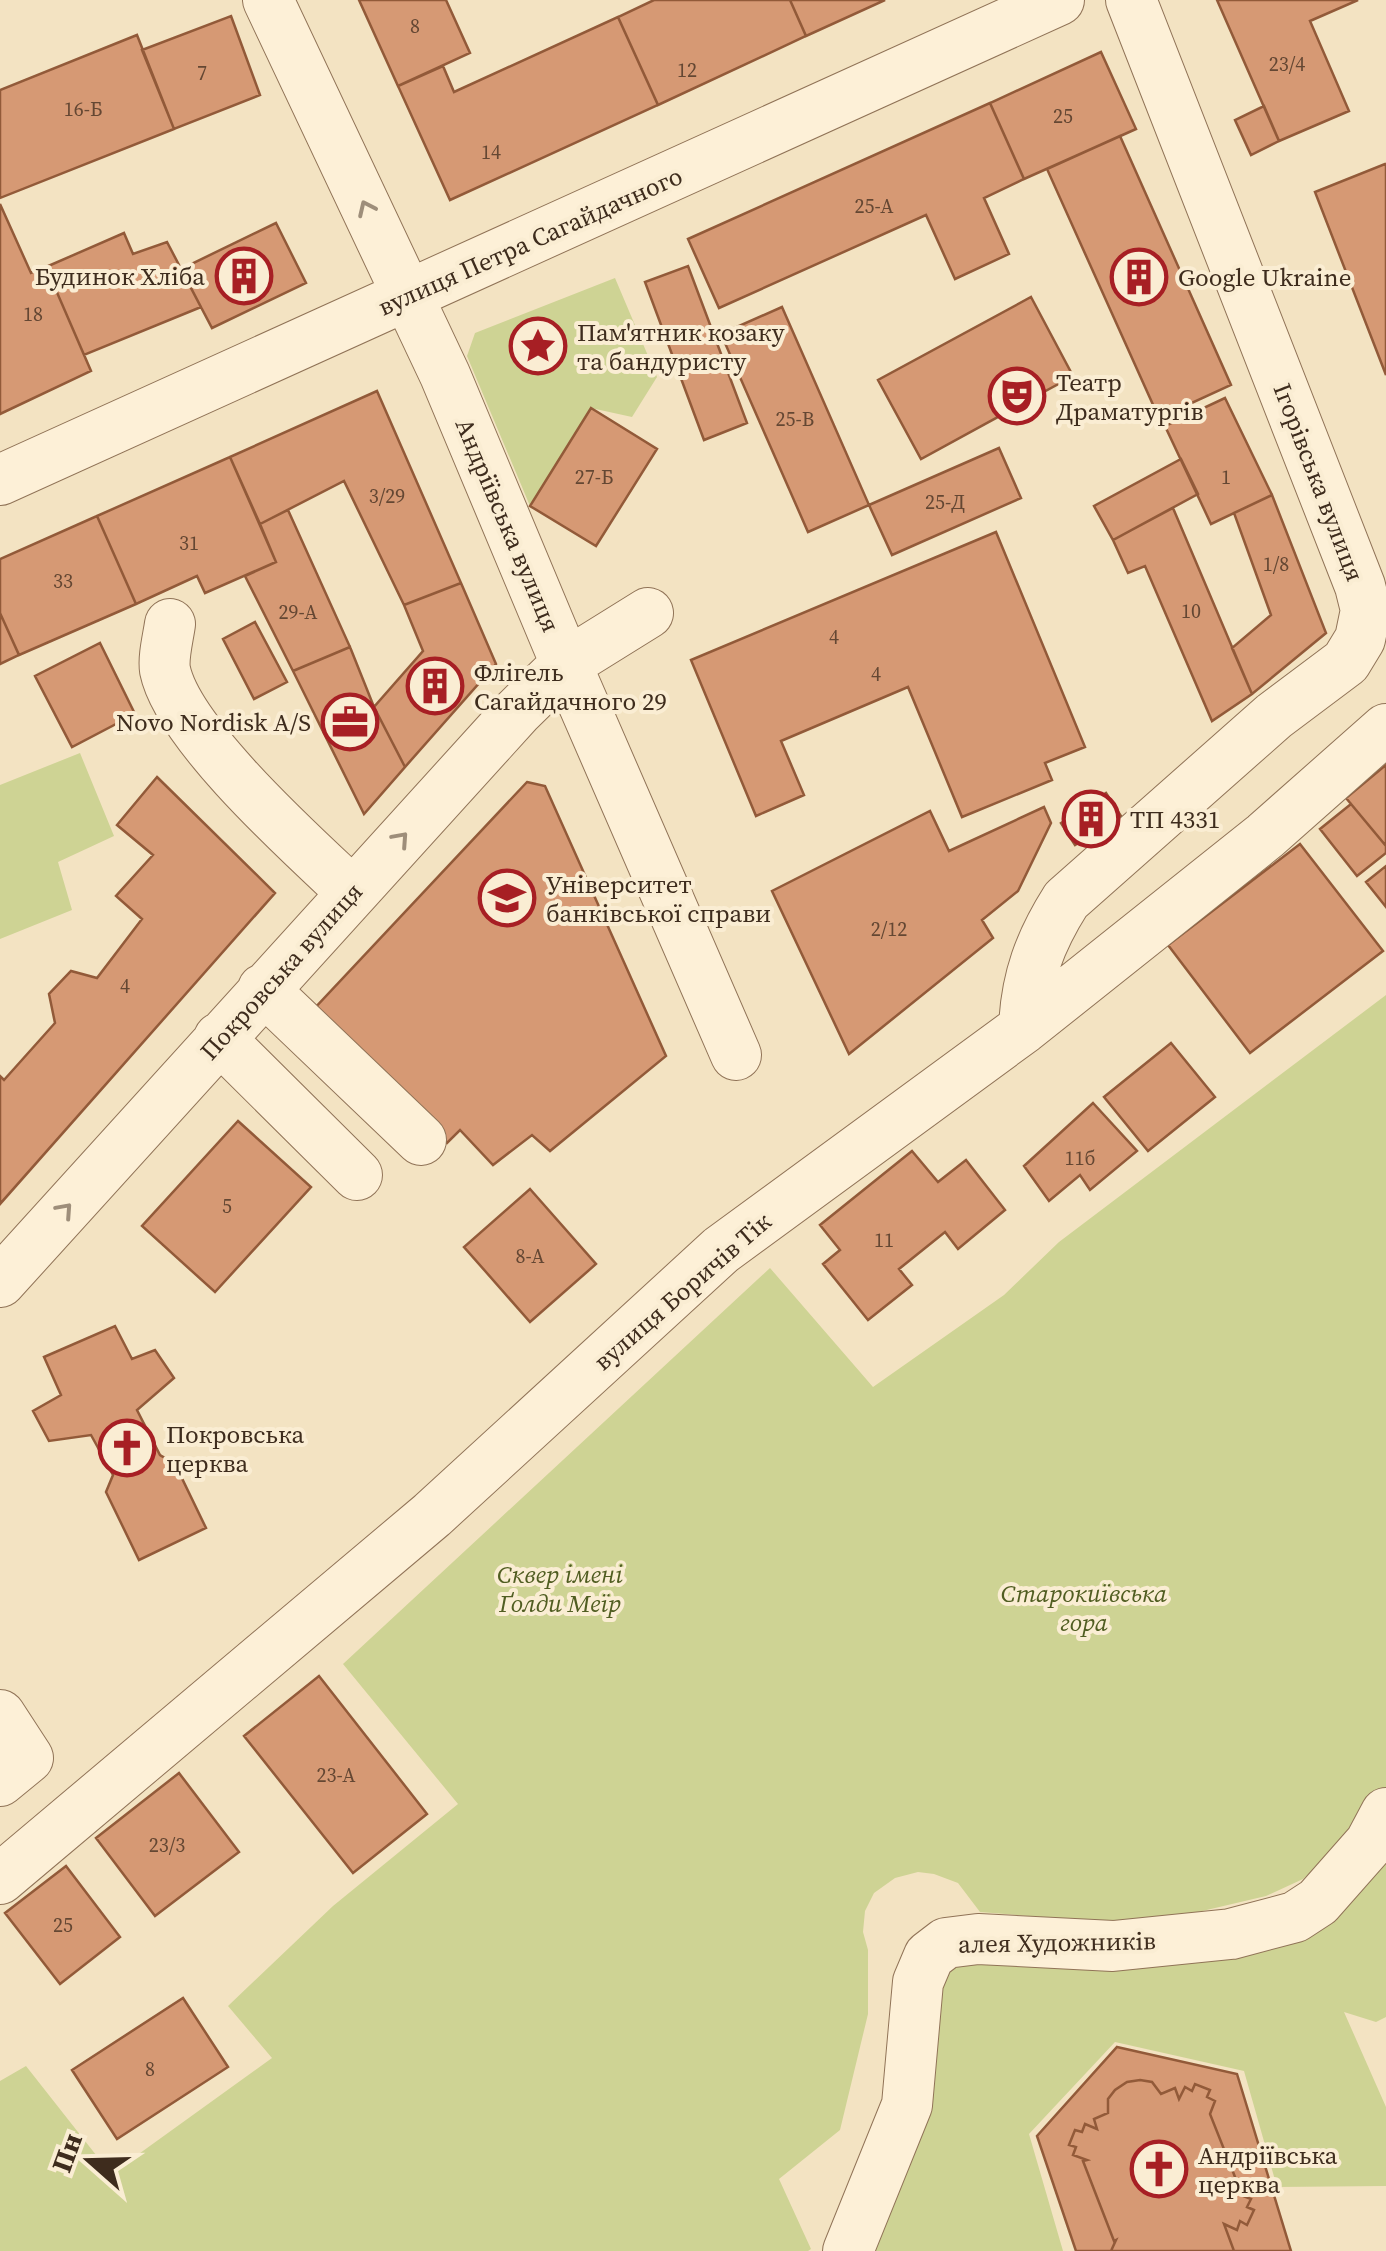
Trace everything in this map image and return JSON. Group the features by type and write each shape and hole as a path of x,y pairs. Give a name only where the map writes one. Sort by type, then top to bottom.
{"street":[{"name":"Андріївська вулиця","path":"270,0 445,375 736,1054"},
{"name":"вулиця Петра Сагайдачного","path":"0,480 1059,0"},
{"name":"Ігорівська вулиця","path":"1024,1028 1032,966 1046,932 1066,900 1274,716 1346,662 1360,638 1366,610 1360,586 1131,0"},
{"name":"Покровська вулиця","path":"0,1282 517,712 566,664 648,613"},
{"path":"170,624 164,668 178,702 206,745 352,892"},
{"name":"вулиця Боричів Тік","path":"0,1879 432,1515 721,1250 1024,1028 1265,836 1386,730"},
{"path":"263,989 421,1140"},
{"path":"219,1038 357,1174"},
{"path":"0,1715 14,1770"},
{"name":"алея Художників","path":"848,2251 907,2105 918,1982 929,1956 946,1944 978,1939 1113,1946 1231,1934 1296,1917 1318,1902 1370,1844 1386,1813"}],"green space":[{"path":"615,278 657,377 632,417 591,408 530,506 467,356 475,333"},
{"path":"80,753 114,836 58,862 72,910 0,939 0,785"},
{"name":"Старокиївська гора","path":"1386,995 1386,2017 1376,2022 1344,2012 1386,2107 1386,2186 1277,2187 1244,2071 1115,2042 1029,2134 1063,2251 869,2251 942,1974 966,1959 1280,1934 1340,1847 1303,1879 1266,1896 1164,1920 1117,1923 980,1912 958,1883 918,1872 895,1878 874,1893 865,1911 863,1932 868,1950 868,2014 840,2130 779,2179 811,2249 808,2251 0,2251 0,2081 26,2066 111,2174 272,2058 228,2006 333,1906 458,1804 343,1664 770,1268 873,1387 1004,1295 1059,1242"}],"building":[{"path":"359,0 446,0 470,53 398,86"},
{"path":"654,0 790,0 806,36 658,105 618,17"},
{"path":"790,0 885,0 806,36"},
{"path":"1217,0 1358,0 1310,21 1349,111 1279,141"},
{"path":"231,16 260,95 174,129 142,50"},
{"path":"618,17 658,105 450,200 398,86 443,66 454,92"},
{"path":"137,35 174,129 0,198 0,90"},
{"path":"1101,52 1136,129 1024,179 990,103"},
{"path":"990,103 1024,179 984,198 1009,254 955,279 926,215 719,308 688,239"},
{"path":"1264,106 1279,141 1251,155 1235,120"},
{"name":"Google Ukraine","path":"1120,136 1231,385 1159,418 1047,169"},
{"path":"1386,165 1386,375 1315,192"},
{"path":"0,204 31,273 46,267 91,371 0,414"},
{"name":"Будинок Хліба","path":"276,223 306,283 212,328 181,269"},
{"path":"124,233 133,254 167,242 201,307 84,355 46,267"},
{"path":"688,266 747,423 704,440 645,282"},
{"path":"1031,297 1073,376 921,459 878,380"},
{"path":"782,307 869,505 808,532 721,334"},
{"path":"377,391 461,583 404,605 344,481 260,524 230,457"},
{"path":"1225,398 1272,495 1211,524 1165,426"},
{"path":"591,408 657,449 596,546 530,506"},
{"path":"999,448 1021,498 892,555 869,505"},
{"path":"230,457 276,562 205,593 197,576 136,604 97,516"},
{"path":"1181,459 1198,494 1113,540 1094,506"},
{"path":"1272,495 1326,633 1252,694 1232,648 1271,615 1234,513"},
{"path":"1173,508 1252,694 1212,721 1145,566 1128,573 1113,540"},
{"path":"288,510 350,647 293,671 245,576 276,562 260,524"},
{"path":"97,516 136,604 19,655 0,613 0,559"},
{"path":"996,532 1085,747 1045,763 1052,780 962,817 908,687 781,741 804,795 756,816 691,660"},
{"name":"Флігель Сагайдачного 29","path":"461,583 496,664 405,767 374,707 423,651 404,605"},
{"path":"0,613 19,655 0,664"},
{"path":"255,622 287,682 254,699 223,639"},
{"path":"100,643 135,714 72,747 35,676"},
{"name":"Novo Nordisk A/S","path":"350,647 374,707 405,767 364,814 293,671"},
{"path":"1386,765 1386,846 1346,798"},
{"path":"157,777 275,893 0,1204 0,1076 4,1080 55,1023 49,994 71,971 97,978 142,919 116,896 153,855 117,825"},
{"name":"Університет банківської справи","path":"527,782 545,786 666,1056 550,1151 532,1135 493,1165 460,1130 447,1143 313,1010"},
{"name":"ТП 4331","path":"1106,793 1121,816 1075,845 1061,823"},
{"path":"1351,804 1386,846 1386,853 1357,876 1320,829"},
{"path":"1044,807 1051,823 1018,891 982,920 993,938 849,1054 772,891 930,811 949,851"},
{"path":"1300,844 1383,951 1250,1053 1168,945"},
{"path":"1386,866 1386,907 1366,882"},
{"path":"1171,1043 1215,1097 1148,1151 1104,1097"},
{"path":"1093,1103 1137,1151 1090,1190 1080,1175 1049,1201 1024,1166"},
{"path":"238,1121 311,1187 215,1292 142,1226"},
{"path":"912,1151 938,1182 966,1160 1005,1210 958,1249 945,1232 899,1269 912,1285 868,1320 823,1264 840,1250 820,1225"},
{"path":"530,1189 596,1264 530,1322 464,1247"},
{"name":"Покровська церква","path":"115,1326 132,1359 155,1350 174,1378 137,1410 160,1455 175,1464 206,1528 139,1560 106,1492 113,1475 91,1435 49,1441 33,1411 61,1395 44,1357"},
{"path":"319,1676 427,1814 353,1873 244,1736"},
{"path":"179,1773 239,1852 155,1916 96,1838"},
{"path":"66,1866 120,1937 60,1984 5,1913"},
{"path":"183,1998 228,2067 117,2139 72,2070"},
{"path":"1117,2047 1237,2074 1291,2251 1076,2251 1037,2136"},
{"name":"Андріївська церква","path":"1140,2080 1152,2082 1161,2094 1175,2088 1179,2099 1185,2087 1192,2091 1195,2084 1210,2090 1207,2097 1215,2101 1210,2114 1241,2192 1238,2194 1251,2199 1247,2207 1254,2210 1247,2225 1240,2221 1237,2230 1224,2224 1234,2251 1111,2251 1116,2240 1083,2161 1087,2160 1073,2155 1076,2147 1069,2145 1075,2130 1082,2132 1085,2124 1097,2129 1094,2119 1108,2113 1108,2099 1115,2090"},
{"name":"Андріївська церква","path":"1140,2080 1152,2082 1161,2094 1175,2088 1179,2099 1185,2087 1192,2091 1195,2084 1210,2090 1207,2097 1215,2101 1210,2114 1241,2192 1238,2194 1251,2199 1247,2207 1254,2210 1247,2225 1240,2221 1237,2230 1224,2224 1234,2251 1111,2251 1116,2240 1083,2161 1087,2160 1073,2155 1076,2147 1069,2145 1075,2130 1082,2132 1085,2124 1097,2129 1094,2119 1108,2113 1108,2099 1115,2090"}],"place":[{"name":"Будинок Хліба","path":"244,276"},
{"name":"Google Ukraine","path":"1139,277"},
{"name":"Пам'ятник козаку та бандуристу","path":"538,346"},
{"name":"Театр Драматургів","path":"1017,396"},
{"name":"Флігель Сагайдачного 29","path":"435,686"},
{"name":"Novo Nordisk A/S","path":"350,722"},
{"name":"ТП 4331","path":"1091,819"},
{"name":"Університет банківської справи","path":"507,898"},
{"name":"Покровська церква","path":"127,1448"},
{"name":"Андріївська церква","path":"1159,2169"}],"park label":[{"name":"Сквер імені Ґолди Меїр","path":"560,1588"}]}
